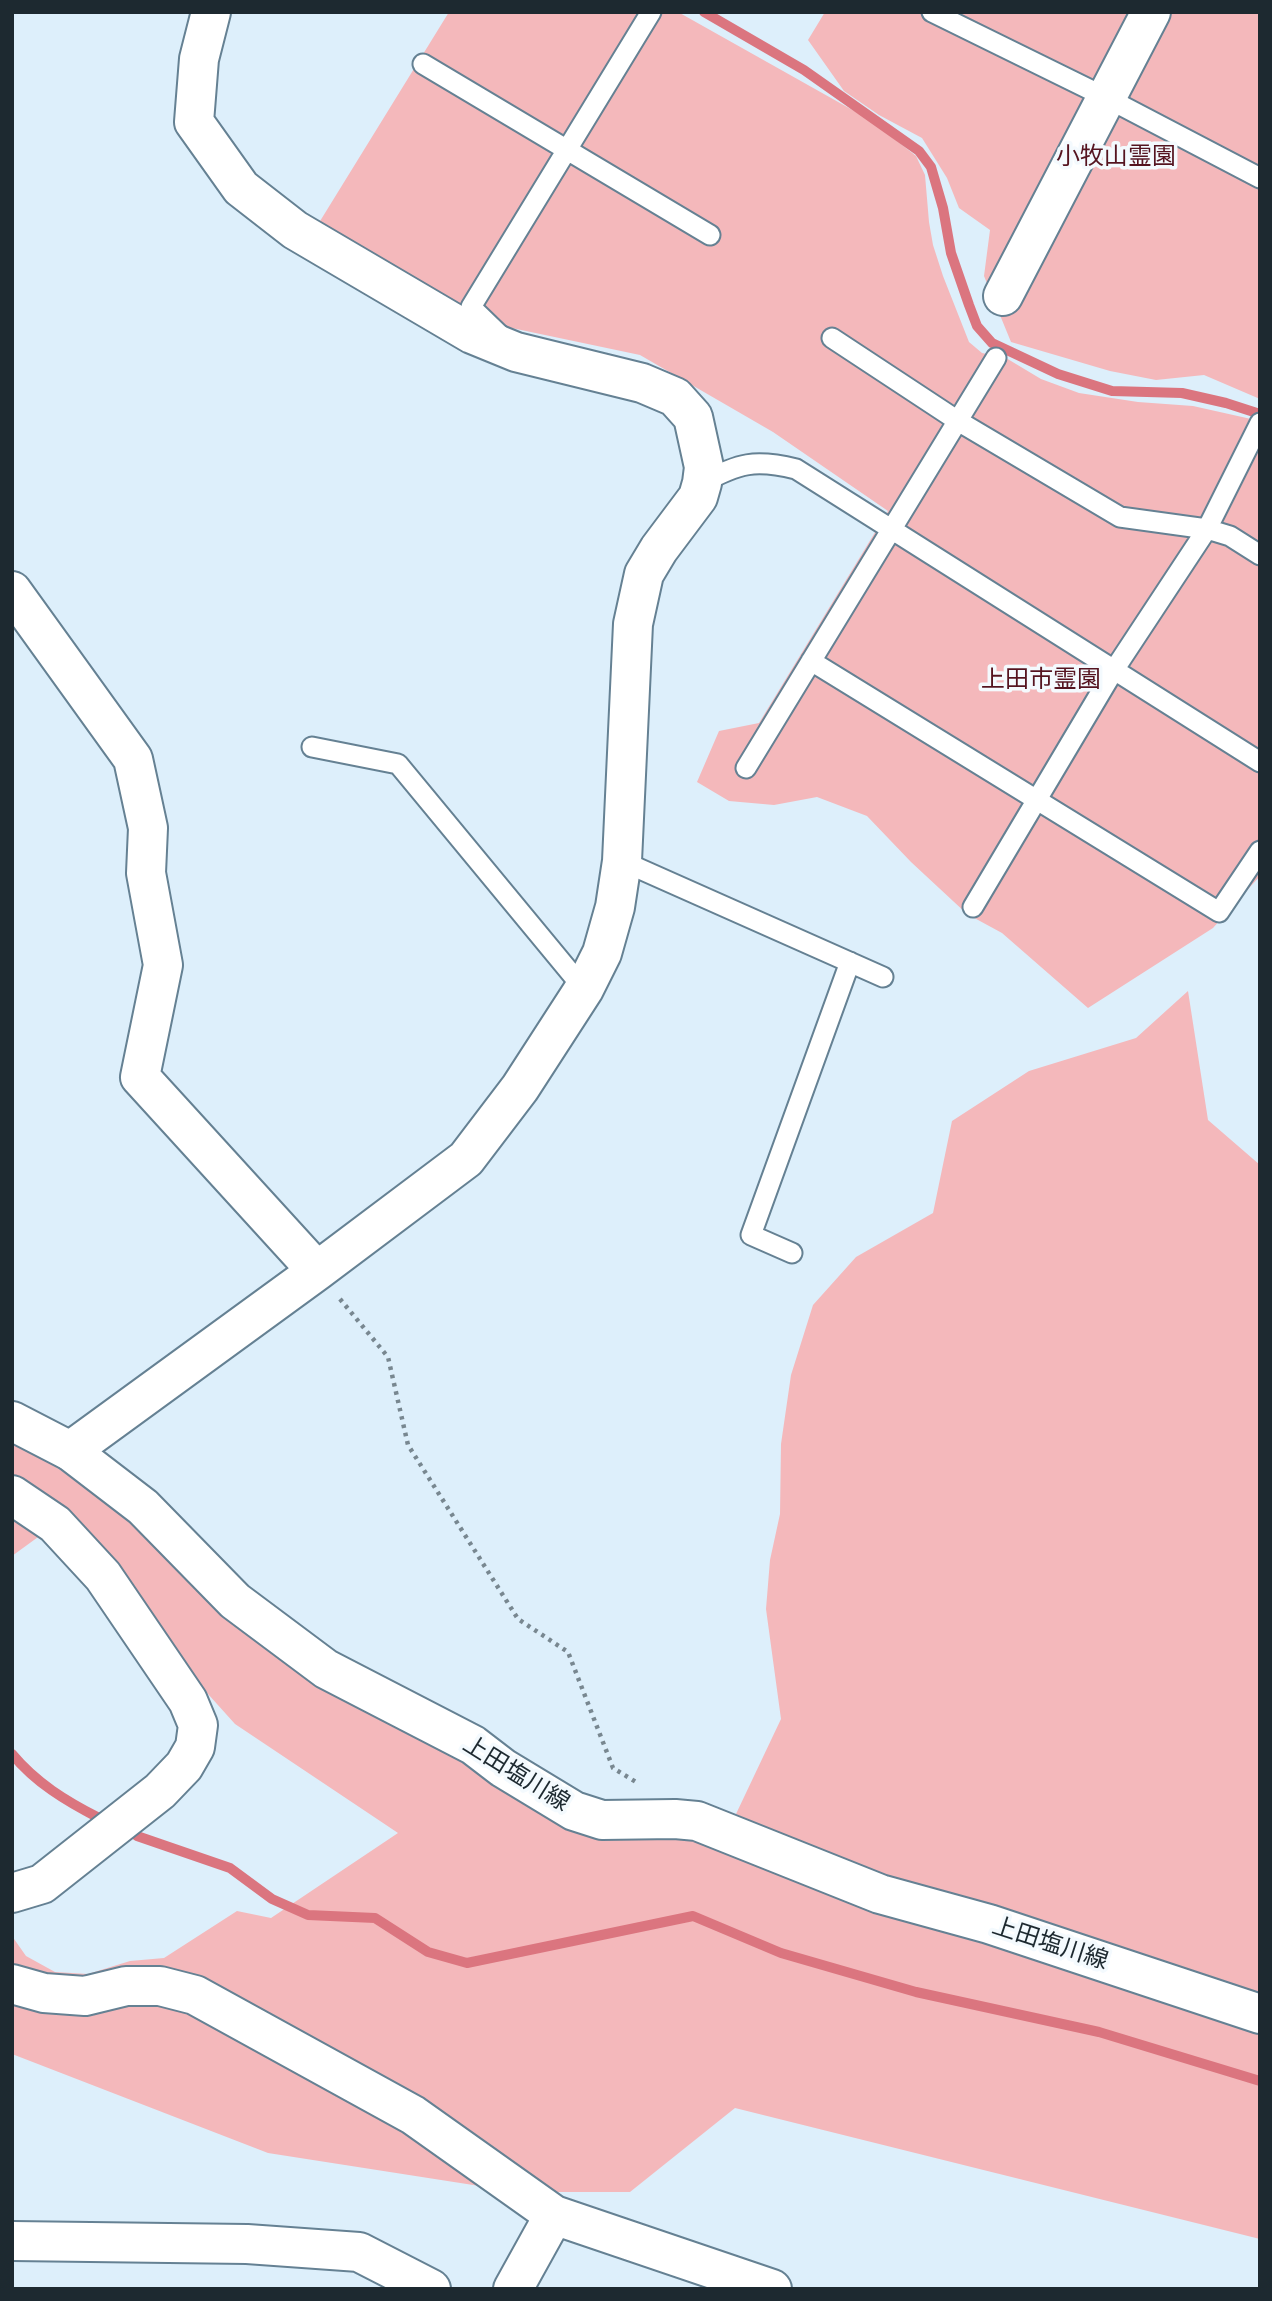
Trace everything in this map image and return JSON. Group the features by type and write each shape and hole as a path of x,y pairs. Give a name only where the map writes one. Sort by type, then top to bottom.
{"street":[{"path":"69,1451 466,1159 520,1088 584,989 602,953 615,907 622,861 633,624 644,573 698,497 704,467 693,417 676,397 642,383 516,352 472,334 295,230 242,188 194,122 199,59 212,12"},
{"path":"1003,296 1152,12"},
{"path":"12,591 134,759 148,828 146,873 163,965 140,1077 317,1271"},
{"name":"上田塩川線","path":"12,1421 69,1451 143,1507 235,1601 326,1669 472,1745 503,1768 575,1811 602,1820 698,1821 880,1894 989,1924 1260,2014"},
{"path":"12,1495 55,1524 103,1576 188,1701 198,1725 195,1747 184,1766 160,1791 42,1884 12,1893"},
{"path":"12,1984 44,1993 85,1996 126,1986 160,1986 195,1995 413,2115 554,2215 772,2289"},
{"path":"513,2289 554,2215"},
{"path":"12,2241 247,2244 359,2252 431,2289"}],"lane":[{"path":"516,352 471,306 651,12"},
{"path":"932,12 1107,98 1260,178"},
{"path":"424,64 710,235"},
{"path":"832,338 958,421 1120,517 1207,529 1230,536 1260,555"},
{"path":"746,768 996,358"},
{"path":"973,907 1114,670 1207,529 1260,423"},
{"path":"702,483 727,469 752,463 769,462 796,469 1260,762"},
{"path":"811,661 1219,912 1260,851"},
{"path":"313,747 398,764 584,989"},
{"path":"622,861 883,976"},
{"path":"792,1253 751,1235 850,962"}],"path":[{"path":"317,1271 388,1357 408,1445 517,1619 568,1652 613,1769 674,1804 675,1819"}],"green space":[{"name":"上田市霊園","path":"449,12 678,12 872,121 916,156 925,175 933,245 943,276 969,342 982,353 1006,358 1041,379 1079,393 1138,402 1193,406 1260,421 1260,876 1213,928 1088,1008 1002,933 967,914 867,816 817,797 774,805 729,801 697,782 719,731 759,723 888,511 773,432 640,355 488,323 317,226"},
{"name":"小牧山霊園","path":"825,12 1260,12 1260,399 1204,375 1156,380 1110,371 1011,342 984,276 990,230 959,208 947,178 922,138 879,115 844,91 808,40"},
{"path":"1188,991 1208,1120 1260,1165 1260,2001 880,1884 736,1814 781,1719 766,1609 770,1560 780,1514 781,1444 791,1375 813,1305 856,1257 933,1213 952,1121 1029,1071 1136,1038"},
{"path":"12,1436 497,1777 695,1831 1260,2027 1260,2239 735,2108 630,2192 518,2192 268,2153 12,2054 12,1936 26,1956 55,1972 88,1974 130,1961 164,1958 237,1911 271,1918 398,1833 235,1724 208,1694 113,1565 67,1516 12,1556"}],"waterway":[{"path":"704,12 804,70 919,151 931,167 943,208 951,253 969,305 977,326 992,343 1058,374 1112,391 1182,393 1260,414"},
{"path":"12,1754 31,1774 52,1790 99,1818"},
{"path":"137,1836 230,1868 272,1899 308,1915 375,1918 428,1952 467,1963 693,1916 781,1953 916,1992 1099,2032 1260,2081"}]}
